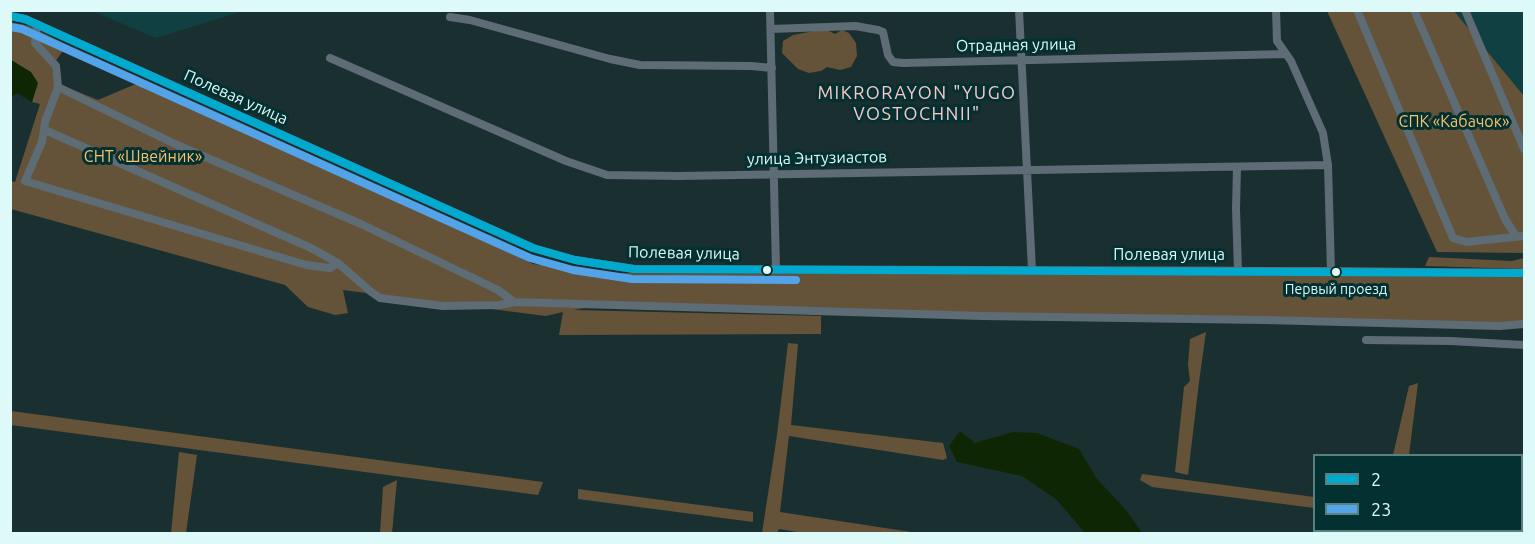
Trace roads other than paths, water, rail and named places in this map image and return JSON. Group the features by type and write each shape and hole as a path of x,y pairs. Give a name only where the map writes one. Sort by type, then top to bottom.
{"street":[{"path":"770,10 776,270"},
{"path":"1019,10 1032,270"},
{"path":"1276,10 1277,41 1291,61 1323,133 1328,165 1331,271"},
{"path":"1357,10 1454,238 1466,242 1520,236"},
{"path":"1414,10 1505,219 1520,236"},
{"path":"1465,10 1524,149"},
{"name":"Полевая улица","path":"10,16 26,19 532,248 575,260 634,269 1524,273"},
{"path":"450,16 610,60 640,64 772,68"},
{"path":"37,24 35,43 56,66 58,87 45,122 45,130 25,181 306,265 330,268 338,263"},
{"name":"Отрадная улица","path":"771,29 855,26 878,30 883,32 888,55 893,62 903,63 1286,54"},
{"name":"улица Энтузиастов","path":"330,58 566,161 607,175 679,176 1328,165"},
{"path":"58,87 175,144 361,224 498,290 514,302"},
{"path":"45,130 311,248 338,263 380,298 443,306 499,305 514,302 983,316 1500,326 1524,324"},
{"path":"1237,167 1238,271"},
{"path":"1366,340 1524,345"}],"place":[{"name":"Первый проезд","path":"1336,272"}],"district":[{"name":"MIKRORAYON \"YUGO VOSTOCHNII\"","path":"917,103"}],"park label":[{"name":"СПК «Кабачок»","path":"1454,122"},
{"name":"СНТ «Швейник»","path":"143,157"}]}
